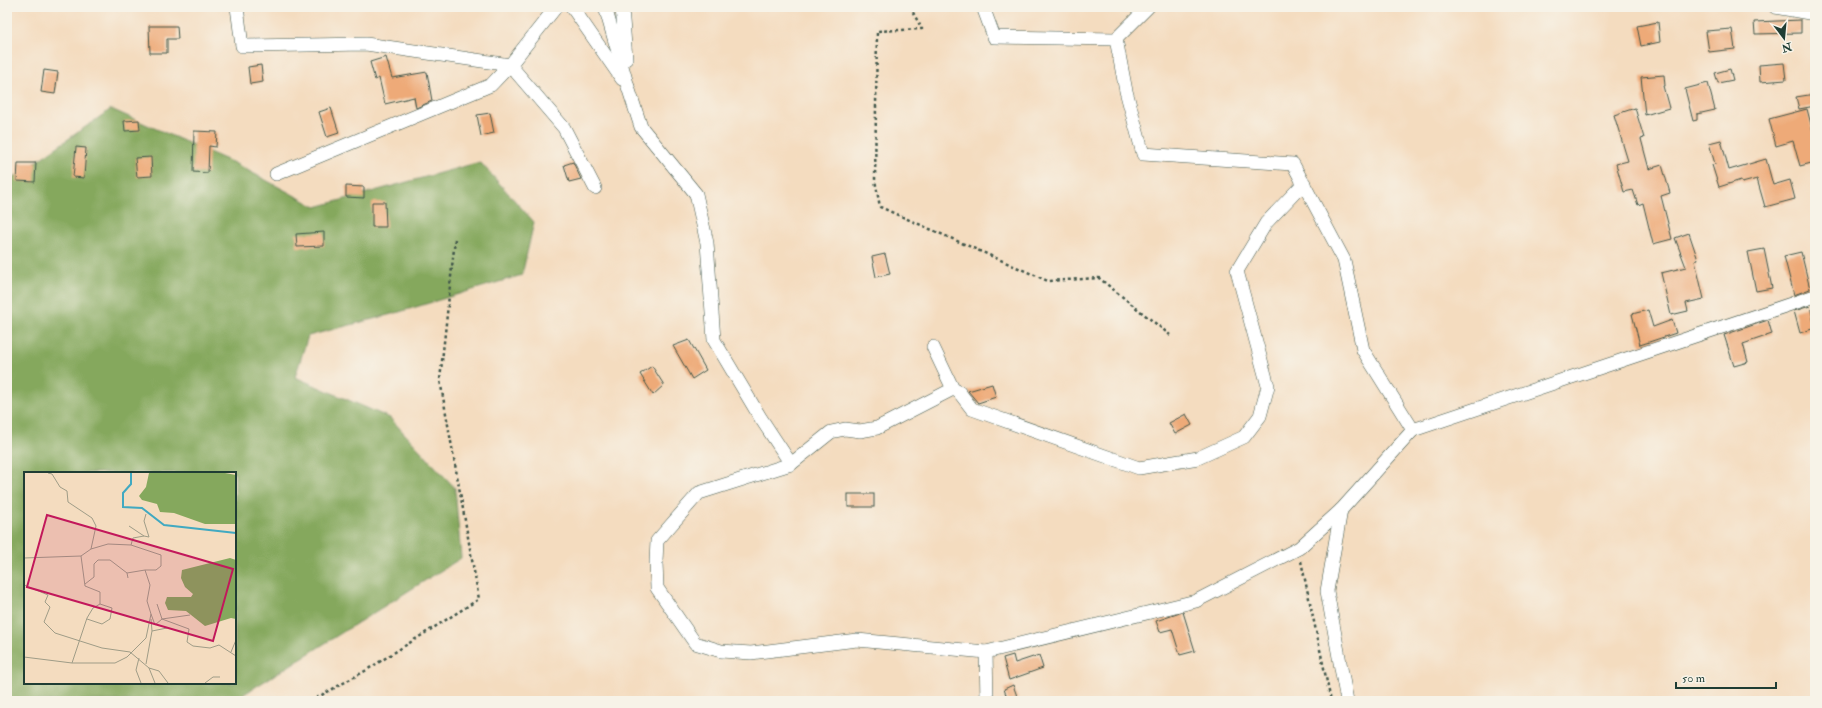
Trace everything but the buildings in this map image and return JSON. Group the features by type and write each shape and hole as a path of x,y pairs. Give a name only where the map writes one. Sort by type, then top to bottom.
{"street":[{"path":"238,7 242,46 366,44 510,65 564,128 594,188"},
{"path":"276,174 491,85 510,65 556,7"},
{"path":"572,7 628,87"},
{"path":"605,7 641,126 696,194 707,243 714,340 760,417 791,464"},
{"path":"622,7 628,87"},
{"path":"983,7 994,37 1116,39 1148,7"},
{"path":"1775,7 1815,14"},
{"path":"1116,39 1126,91 1143,154 1293,164 1344,260 1363,350 1413,430"},
{"path":"933,348 953,389 959,392 972,409 1139,468 1198,458 1244,437 1260,416 1268,386 1237,271 1266,223 1304,183"},
{"path":"953,389 877,428 860,430 845,429 831,432 791,464 699,493 657,541 656,562 658,588 694,643 721,651 751,653 857,640 986,652 1196,601 1299,548 1341,510 1413,430 1815,296"},
{"path":"1341,510 1328,591 1347,701"},
{"path":"986,652 987,701"}],"path":[{"path":"910,7 922,29 877,31 874,180 880,207 1048,281 1098,278 1170,335"},
{"path":"311,701 365,671 479,599 440,380 455,239"},
{"path":"1299,548 1331,701"}],"green space":[{"path":"111,109 234,163 316,207 480,162 534,222 522,275 396,313 308,336 295,377 390,418 455,488 461,558 233,701 7,701 7,182"}]}
